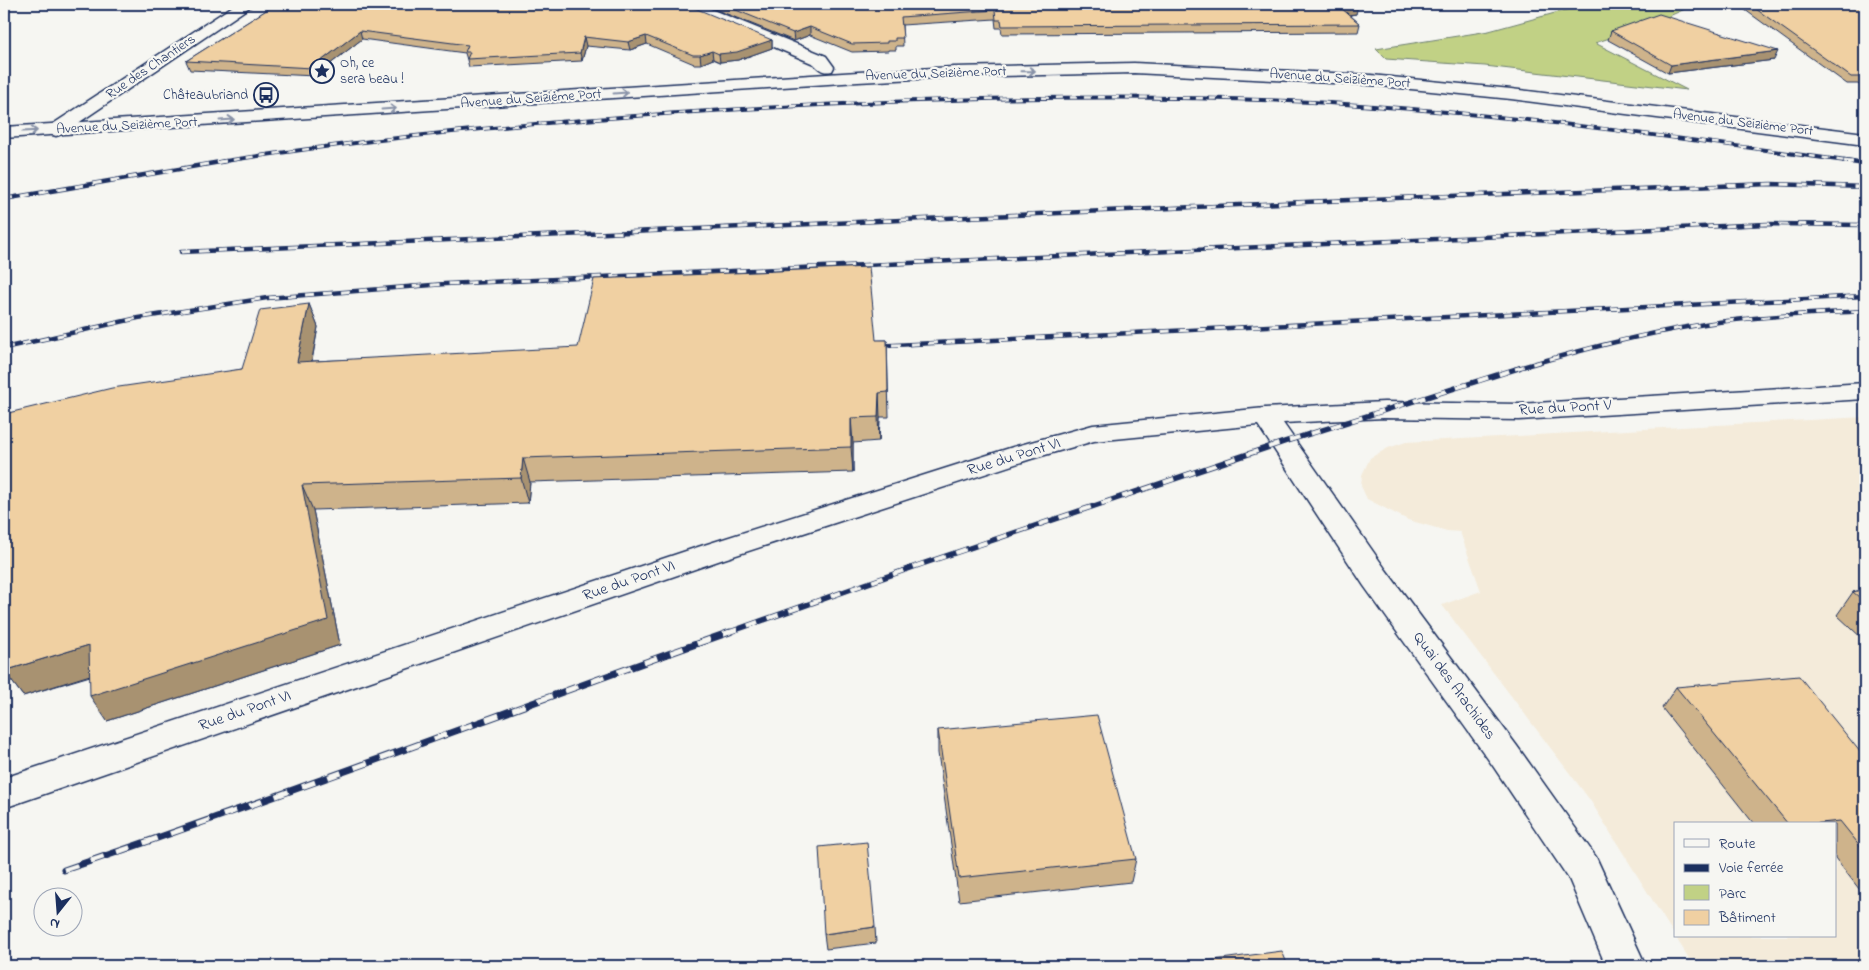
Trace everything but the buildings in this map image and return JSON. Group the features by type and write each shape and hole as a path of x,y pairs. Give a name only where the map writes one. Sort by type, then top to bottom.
{"main road":[{"name":"Rue des Chantiers","path":"56,130 246,4"},
{"path":"685,4 820,60 826,67"},
{"name":"Avenue du Seizième Port","path":"4,119 942,60 1129,56 1228,58 1367,66 1865,123"},
{"name":"Avenue du Seizième Port","path":"4,133 858,77 954,72 1134,68 1380,80 1521,95 1865,139"},
{"name":"Rue du Pont V","path":"1264,416 1384,410 1519,412 1865,391"},
{"name":"Rue du Pont VI","path":"4,793 711,553 1022,453 1093,433 1264,416"},
{"name":"Quai des Arachides","path":"1264,416 1284,442 1375,578 1505,756 1582,869 1626,966"}],"shaded area":[{"path":"1865,417 1865,966 1691,966 1688,957 1676,938 1836,938 1836,822 1674,822 1674,935 1590,800 1442,605 1481,591 1460,532 1447,531 1408,520 1367,499 1361,486 1362,475 1370,458 1388,448 1406,442"}],"green space":[{"path":"1588,4 1696,4 1656,22 1595,43 1687,90 1485,66 1386,59 1376,49 1489,31"}],"railway":[{"path":"219,162 415,136 612,118 885,102 1099,97 1241,99 1380,106 1515,119 1853,162"},
{"path":"4,199 226,161"},
{"path":"1844,161 1865,164"},
{"path":"181,252 1396,198 1771,184 1865,187"},
{"path":"4,348 138,318 267,298 445,284 1767,224 1865,225"},
{"path":"874,346 1865,296"},
{"path":"1515,369 1586,349 1705,324 1765,317 1865,311"},
{"path":"727,633 922,564 1284,442 1519,368"},
{"path":"64,870 231,812 730,632"}],"place":[{"name":"Oh, ce sera beau !","path":"322,71"},
{"name":"Châteaubriand","path":"266,95"}]}
